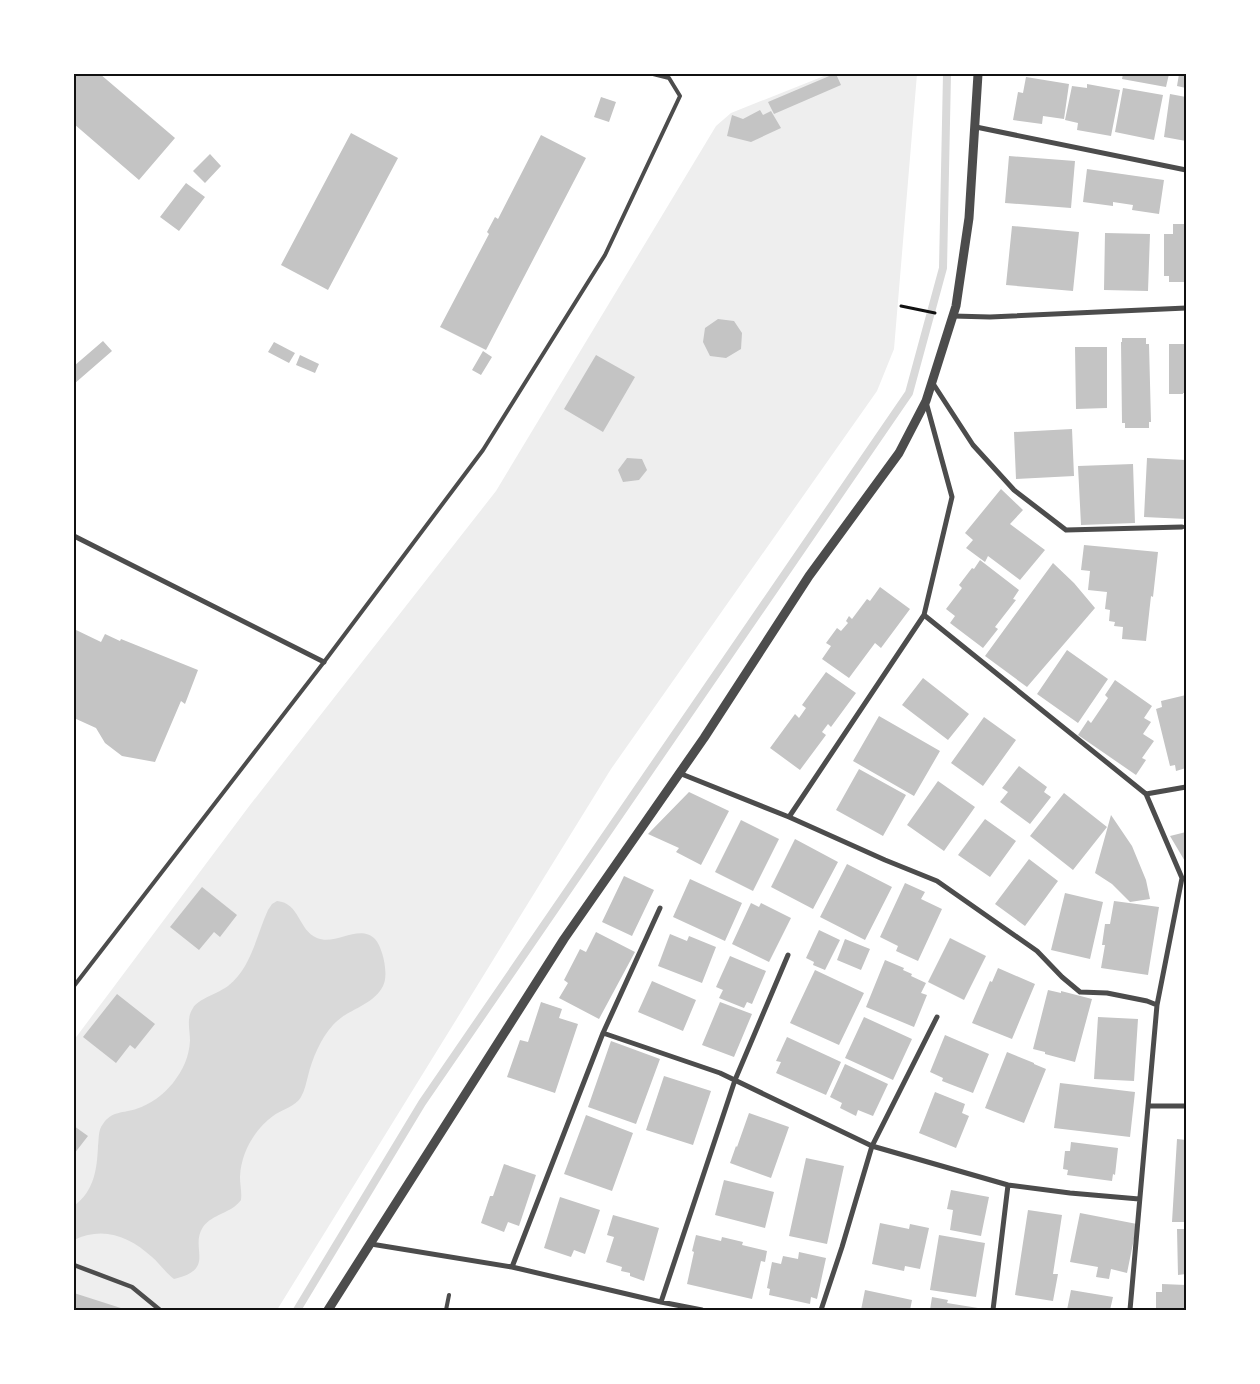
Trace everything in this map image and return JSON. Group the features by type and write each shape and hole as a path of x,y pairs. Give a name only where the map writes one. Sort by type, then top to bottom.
{"street":[{"path":"328,1310 564,939 704,738 809,576 899,453 926,401 953,316 969,218 978,74"},
{"path":"976,128 1186,170"},
{"path":"953,316 990,317 1186,308"},
{"path":"932,381 973,445 1014,490 1066,530 1182,527"},
{"path":"789,817 924,614 952,498 926,401"},
{"path":"74,536 324,662"},
{"path":"924,614 1146,794 1184,878 1157,1005 1130,1310"},
{"path":"679,774 789,817 937,881 1037,951 1080,992 1107,993 1147,1001 1157,1005"},
{"path":"1146,794 1186,787"},
{"path":"512,1267 603,1033 660,908"},
{"path":"660,1302 735,1080 788,955"},
{"path":"821,1310 872,1146 937,1017"},
{"path":"603,1033 720,1073 872,1146 1008,1185 1139,1199"},
{"path":"1148,1106 1186,1106"},
{"path":"993,1310 1008,1185"},
{"path":"371,1244 512,1267 683,1308 702,1310"},
{"path":"74,1265 132,1287 160,1310"}],"lane":[{"path":"74,986 324,662 483,450 605,255 680,96 670,76 653,74"},
{"path":"446,1310 449,1294"}],"path":[{"path":"901,306 953,316"}],"shaded area":[{"path":"829,74 917,74 894,349 877,391 611,769 277,1310 74,1310 74,1040 250,805 496,491 716,126 731,113"},
{"path":"277,901 290,906 306,929 317,938 324,940 362,933 375,939 384,962 385,975 385,981 379,993 333,1025 318,1049 299,1100 273,1116 254,1135 246,1151 241,1168 241,1200 233,1208 211,1219 203,1227 199,1235 199,1257 195,1270 174,1279 143,1250 115,1235 95,1234 74,1240 74,1206 86,1194 93,1179 97,1163 101,1126 106,1120 118,1113 136,1109 152,1102 173,1083 187,1058 190,1041 189,1020 193,1008 199,1002 228,986 243,970 268,910"}],"building":[{"path":"74,74 100,74 175,138 139,180 74,124"},
{"path":"836,74 841,85 774,114 768,102"},
{"path":"1123,74 1169,74 1166,87 1122,79"},
{"path":"1179,74 1186,74 1186,88 1177,86"},
{"path":"1026,77 1069,84 1064,119 1043,116 1042,124 1013,120 1018,92 1023,93"},
{"path":"1087,84 1120,90 1111,136 1077,130 1078,123 1065,120 1072,86 1087,88"},
{"path":"1123,88 1163,95 1154,140 1115,132"},
{"path":"1170,94 1186,97 1186,141 1164,137"},
{"path":"601,97 616,102 609,122 594,117"},
{"path":"760,110 763,115 771,111 781,128 751,142 727,136 732,115 743,119"},
{"path":"351,133 398,158 328,290 281,265"},
{"path":"541,135 586,158 486,350 440,327 489,234 487,232 495,217 498,219"},
{"path":"210,154 221,166 205,183 193,171"},
{"path":"1009,156 1075,161 1071,208 1005,203"},
{"path":"1087,169 1164,180 1159,214 1132,210 1133,205 1113,202 1113,206 1083,202"},
{"path":"186,183 205,197 179,231 160,217"},
{"path":"1173,224 1186,224 1186,282 1169,282 1169,276 1164,276 1164,234 1173,234"},
{"path":"1012,226 1079,232 1073,291 1006,285"},
{"path":"1105,233 1150,234 1148,291 1104,290"},
{"path":"718,319 734,321 742,333 741,349 726,358 710,356 703,342 705,328"},
{"path":"1122,338 1146,338 1146,344 1149,344 1151,422 1149,422 1149,428 1125,428 1125,423 1122,423"},
{"path":"103,341 112,351 74,384 74,366"},
{"path":"274,342 295,353 289,363 268,352"},
{"path":"1169,344 1186,344 1186,393 1183,394 1169,394"},
{"path":"1075,347 1107,347 1107,408 1076,409"},
{"path":"483,351 492,357 481,375 472,370"},
{"path":"300,355 319,364 315,373 296,365"},
{"path":"596,355 635,377 603,432 564,409"},
{"path":"1072,429 1074,476 1016,479 1014,432"},
{"path":"627,458 642,459 647,470 639,480 623,482 618,470"},
{"path":"1147,458 1186,460 1186,519 1144,517"},
{"path":"1133,464 1135,523 1081,525 1078,466"},
{"path":"1001,489 1023,510 1010,524 1045,550 1020,580 988,556 985,562 966,548 973,540 965,533"},
{"path":"1084,545 1158,552 1146,641 1122,639 1123,627 1114,626 1115,622 1109,621 1110,610 1105,609 1107,592 1088,590 1090,571 1081,570"},
{"path":"980,560 1019,590 1013,599 1016,600 995,627 998,629 983,648 950,623 955,616 946,609 962,588 959,585"},
{"path":"1053,563 1074,583 1095,608 1027,687 985,656"},
{"path":"880,587 910,609 881,648 875,643 849,678 822,659 831,646 826,643 837,628 841,631 848,623 846,621 849,616 852,619 867,599 870,601"},
{"path":"74,629 101,642 105,634 120,641 121,639 198,670 185,704 181,701 155,762 122,756 105,743 96,728 74,718"},
{"path":"1067,650 1108,679 1078,723 1037,694"},
{"path":"826,672 856,693 831,727 828,724 822,732 826,735 800,770 770,748 795,714 799,718 806,708 802,705"},
{"path":"923,678 969,714 948,740 902,705"},
{"path":"1115,680 1152,706 1144,718 1151,722 1143,734 1154,741 1142,758 1146,760 1136,775 1078,735 1088,720 1091,723 1108,698 1105,695"},
{"path":"1186,695 1186,768 1176,771 1175,765 1170,766 1156,709 1162,707 1161,701"},
{"path":"879,716 940,751 914,796 853,761"},
{"path":"984,717 1016,740 983,786 951,763"},
{"path":"1019,766 1047,787 1044,792 1051,797 1030,824 1000,802 1008,792 1002,788"},
{"path":"859,769 906,795 883,836 836,810"},
{"path":"938,781 975,807 944,851 907,825"},
{"path":"689,792 729,811 701,865 676,852 679,848 648,834"},
{"path":"1064,793 1107,827 1073,870 1030,836"},
{"path":"1111,815 1132,846 1146,880 1150,899 1130,902 1112,884 1095,873"},
{"path":"985,819 1016,841 990,877 958,855"},
{"path":"741,820 779,839 753,891 715,872"},
{"path":"1186,832 1186,863 1170,836"},
{"path":"795,839 838,862 813,909 771,887"},
{"path":"1029,859 1058,881 1025,926 995,904"},
{"path":"847,864 892,887 865,940 820,917"},
{"path":"624,876 654,890 632,936 602,922"},
{"path":"690,879 742,903 725,941 673,917"},
{"path":"905,883 925,892 921,899 942,909 918,961 896,951 898,946 880,937"},
{"path":"202,887 237,915 220,937 214,932 199,950 170,927"},
{"path":"1065,893 1103,902 1090,959 1051,950"},
{"path":"1114,901 1159,907 1148,975 1101,968 1105,945 1102,945 1105,924 1110,924"},
{"path":"751,903 759,907 761,903 791,918 769,962 732,944"},
{"path":"819,930 840,940 825,970 813,965 814,962 806,958"},
{"path":"596,932 635,952 599,1019 559,998 568,983 564,980 580,949 586,952"},
{"path":"670,934 687,941 689,936 716,947 702,983 658,966"},
{"path":"950,938 986,956 964,1000 928,982"},
{"path":"845,939 870,949 861,970 837,960"},
{"path":"730,956 766,971 752,1004 747,1002 744,1008 719,998 723,990 716,987"},
{"path":"885,960 904,968 903,970 912,974 911,976 926,983 921,993 927,995 914,1027 866,1007"},
{"path":"998,968 1035,984 1012,1039 972,1023 990,981 992,982"},
{"path":"815,970 864,993 839,1045 790,1023"},
{"path":"652,981 696,1000 683,1031 638,1012"},
{"path":"1048,990 1061,993 1061,991 1092,999 1075,1062 1033,1049"},
{"path":"117,994 155,1024 135,1049 130,1045 116,1063 83,1037"},
{"path":"541,1002 562,1009 559,1018 578,1024 555,1093 507,1077 520,1040 528,1042"},
{"path":"720,1002 752,1014 734,1057 702,1045"},
{"path":"864,1017 912,1039 893,1080 845,1058"},
{"path":"1098,1017 1138,1019 1134,1081 1094,1079"},
{"path":"945,1035 989,1054 973,1093 942,1081 943,1078 930,1072"},
{"path":"787,1037 841,1062 826,1095 776,1073 781,1062 776,1061"},
{"path":"611,1041 660,1059 636,1124 588,1107"},
{"path":"1007,1052 1046,1069 1024,1123 985,1108"},
{"path":"845,1064 888,1084 873,1116 858,1110 856,1116 840,1108 842,1103 830,1097"},
{"path":"664,1076 711,1091 693,1145 646,1130"},
{"path":"1060,1083 1135,1092 1130,1137 1054,1128"},
{"path":"935,1092 965,1104 962,1113 969,1116 956,1148 919,1133"},
{"path":"749,1113 789,1127 771,1178 730,1163"},
{"path":"586,1115 633,1133 612,1191 564,1174"},
{"path":"74,1126 88,1136 74,1154"},
{"path":"1177,1139 1186,1140 1186,1222 1172,1222"},
{"path":"1071,1142 1118,1148 1115,1175 1113,1174 1112,1181 1067,1175 1068,1170 1063,1169 1065,1151 1070,1151"},
{"path":"806,1158 844,1166 827,1244 789,1236"},
{"path":"504,1164 536,1175 519,1226 508,1222 504,1232 481,1223"},
{"path":"724,1180 774,1192 765,1228 715,1215"},
{"path":"951,1190 989,1197 981,1236 950,1230 953,1210 947,1209"},
{"path":"560,1197 600,1210 585,1254 574,1250 571,1257 544,1248"},
{"path":"1028,1210 1062,1215 1053,1274 1058,1274 1053,1301 1015,1295"},
{"path":"1080,1213 1137,1224 1127,1273 1111,1269 1109,1279 1096,1277 1098,1267 1070,1262"},
{"path":"613,1215 659,1228 644,1281 630,1276 630,1273 621,1271 622,1267 606,1262 614,1237 607,1235"},
{"path":"880,1223 909,1229 910,1224 929,1228 920,1269 905,1266 904,1271 872,1264"},
{"path":"1177,1229 1186,1229 1186,1274 1178,1275"},
{"path":"696,1235 721,1241 722,1237 743,1242 742,1245 767,1251 765,1262 761,1261 752,1299 687,1284"},
{"path":"939,1235 985,1243 976,1297 930,1290"},
{"path":"799,1252 826,1258 817,1299 811,1297 810,1304 769,1295 770,1289 767,1288 772,1262 781,1264 783,1256 798,1259"},
{"path":"1162,1284 1186,1285 1186,1310 1156,1310 1156,1292 1162,1292"},
{"path":"865,1290 912,1300 910,1310 861,1310"},
{"path":"1071,1290 1113,1297 1110,1310 1067,1310"},
{"path":"74,1293 127,1310 74,1310"},
{"path":"932,1297 948,1300 947,1303 978,1308 978,1310 930,1310"}],"waterway":[{"path":"297,1310 422,1103 909,393 943,268 947,74"}]}
